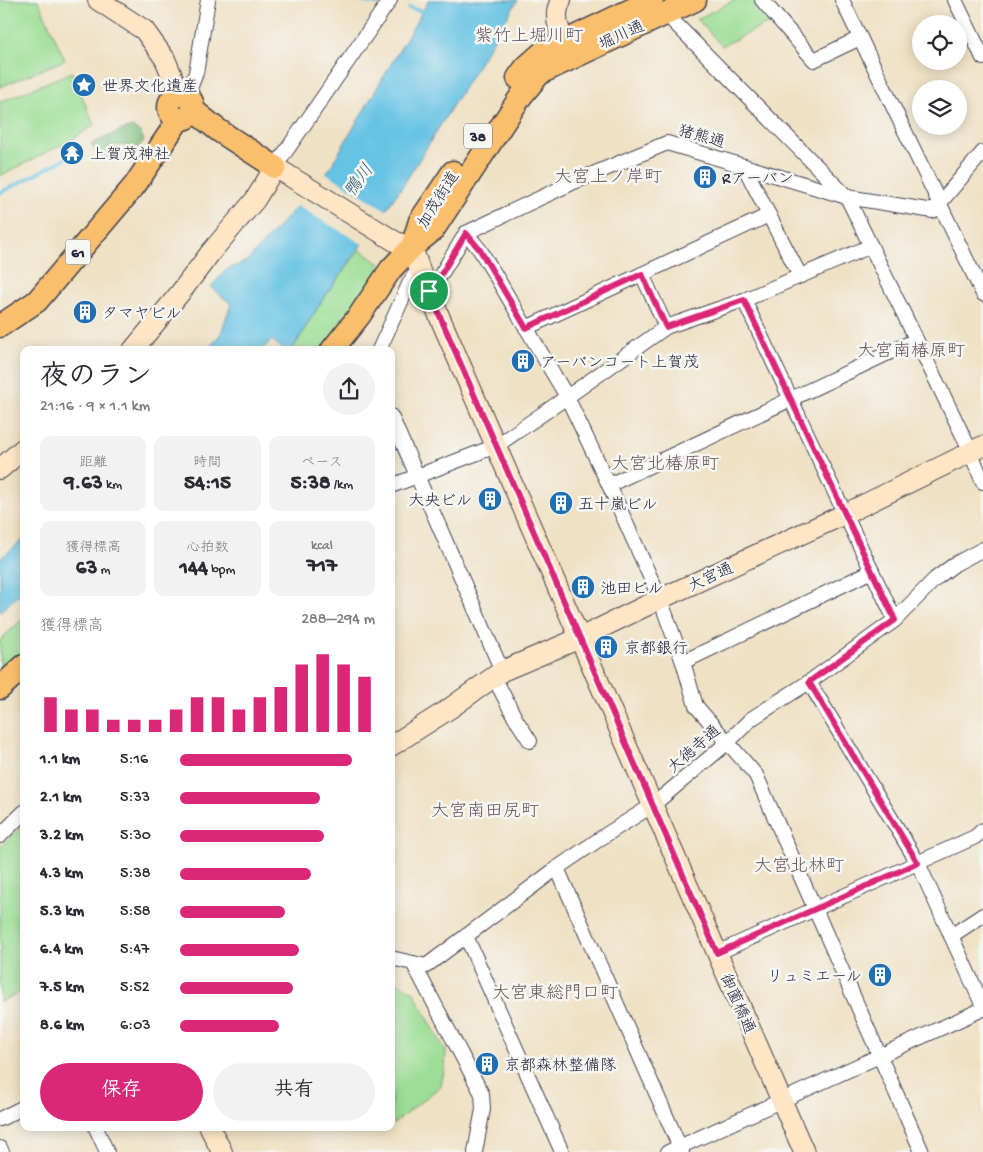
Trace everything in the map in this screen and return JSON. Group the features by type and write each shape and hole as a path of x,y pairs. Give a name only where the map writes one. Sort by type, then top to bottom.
{"main road":[{"name":"堀川通","path":"570,45 659,7 695,0"},
{"name":"加茂街道","path":"335,346 391,269 433,230 520,96 540,73 570,45"},
{"path":"183,108 279,170"},
{"name":"61","path":"0,326 37,301 135,185 168,137 183,108"},
{"path":"0,688 20,670"}],"street":[{"path":"98,0 144,30 165,59 183,108"},
{"path":"183,108 196,73 208,0"},
{"path":"136,346 279,170 390,0"},
{"path":"561,0 557,7 557,23 570,45"},
{"path":"567,0 564,8 564,21 570,45"},
{"path":"762,0 814,60 860,38"},
{"path":"842,0 983,294"},
{"path":"955,0 983,58"},
{"path":"659,7 847,196 916,340 977,449 983,482"},
{"name":"猪熊通","path":"466,233 574,182 667,143 847,196 933,211 939,203"},
{"path":"939,203 983,152"},
{"path":"744,166 800,276"},
{"path":"279,170 409,252 410,282 381,346"},
{"path":"526,328 769,215"},
{"path":"429,291 466,233 480,250 567,397 660,599 683,662 696,706 756,774 922,1152"},
{"path":"395,485 496,446 666,327 744,300 871,246"},
{"name":"御薗橋通","path":"409,252 429,291 804,1152"},
{"path":"642,274 666,327"},
{"path":"744,300 895,620"},
{"path":"609,485 916,340"},
{"path":"395,425 418,476 515,718 530,741"},
{"name":"大宮通","path":"395,743 498,674 580,638 845,514 977,449"},
{"path":"0,469 20,452"},
{"name":"大徳寺通","path":"395,959 426,966 558,868 653,805 727,743 751,720 809,682 895,620 936,579 955,564 983,549"},
{"path":"683,662 872,572"},
{"path":"558,868 677,1150 983,1008 918,863 809,682"},
{"path":"0,836 20,816"},
{"path":"717,953 975,837 983,830"},
{"path":"952,936 983,916"},
{"path":"466,936 562,1152"},
{"path":"413,963 482,1094 483,1109 475,1152"},
{"path":"0,1119 20,1109"},
{"path":"97,1131 107,1152"},
{"path":"212,1131 222,1152"},
{"path":"0,1148 2,1152"}],"green space":[{"path":"0,0 38,0 65,60 0,87"},
{"path":"735,0 752,0 773,21 722,46 697,19"},
{"path":"72,72 94,125 73,139 0,176 0,102"},
{"path":"132,127 141,133 144,141 127,159 126,145 109,146 110,160 100,159 91,144"},
{"path":"360,249 385,268 328,346 294,346 321,302"},
{"path":"20,622 20,661 0,679 0,640"},
{"path":"20,828 20,992 0,1002 0,847"},
{"path":"395,982 413,991 446,1052 441,1086 395,1122"}],"water":[{"name":"鴨川","path":"429,0 518,0 404,184 321,302 294,346 279,346 272,340 265,346 211,346 221,333 231,304 211,287 226,270 247,261 325,176"},
{"path":"20,542 20,594 0,612 0,559"}],"pier":[{"path":"324,172 388,211 364,245 296,205"}],"waterway":[{"path":"353,0 379,4"},
{"path":"409,8 427,12"},
{"path":"0,193 78,152"}],"place":[{"name":"世界文化遺産","path":"84,85"},
{"name":"上賀茂神社","path":"72,153"},
{"name":"Rアーバン","path":"705,177"},
{"name":"タマヤビル","path":"85,312"},
{"name":"アーバンコート上賀茂","path":"523,361"},
{"name":"大央ビル","path":"490,499"},
{"name":"五十嵐ビル","path":"561,503"},
{"name":"池田ビル","path":"583,587"},
{"name":"京都銀行","path":"606,647"},
{"name":"リュミエール","path":"880,975"},
{"name":"京都森林整備隊","path":"487,1064"}],"district":[{"name":"紫竹上堀川町","path":"529,35"},
{"name":"大宮上ノ岸町","path":"608,176"},
{"name":"大宮南椿原町","path":"911,350"},
{"name":"大宮北椿原町","path":"665,463"},
{"name":"大宮南田尻町","path":"485,810"},
{"name":"大宮北林町","path":"799,865"},
{"name":"大宮東総門口町","path":"555,992"}],"route":[{"path":"466,233 480,250 526,328 642,274 666,327 744,300 895,620 809,682 918,863 717,953 429,291 466,233"}]}
